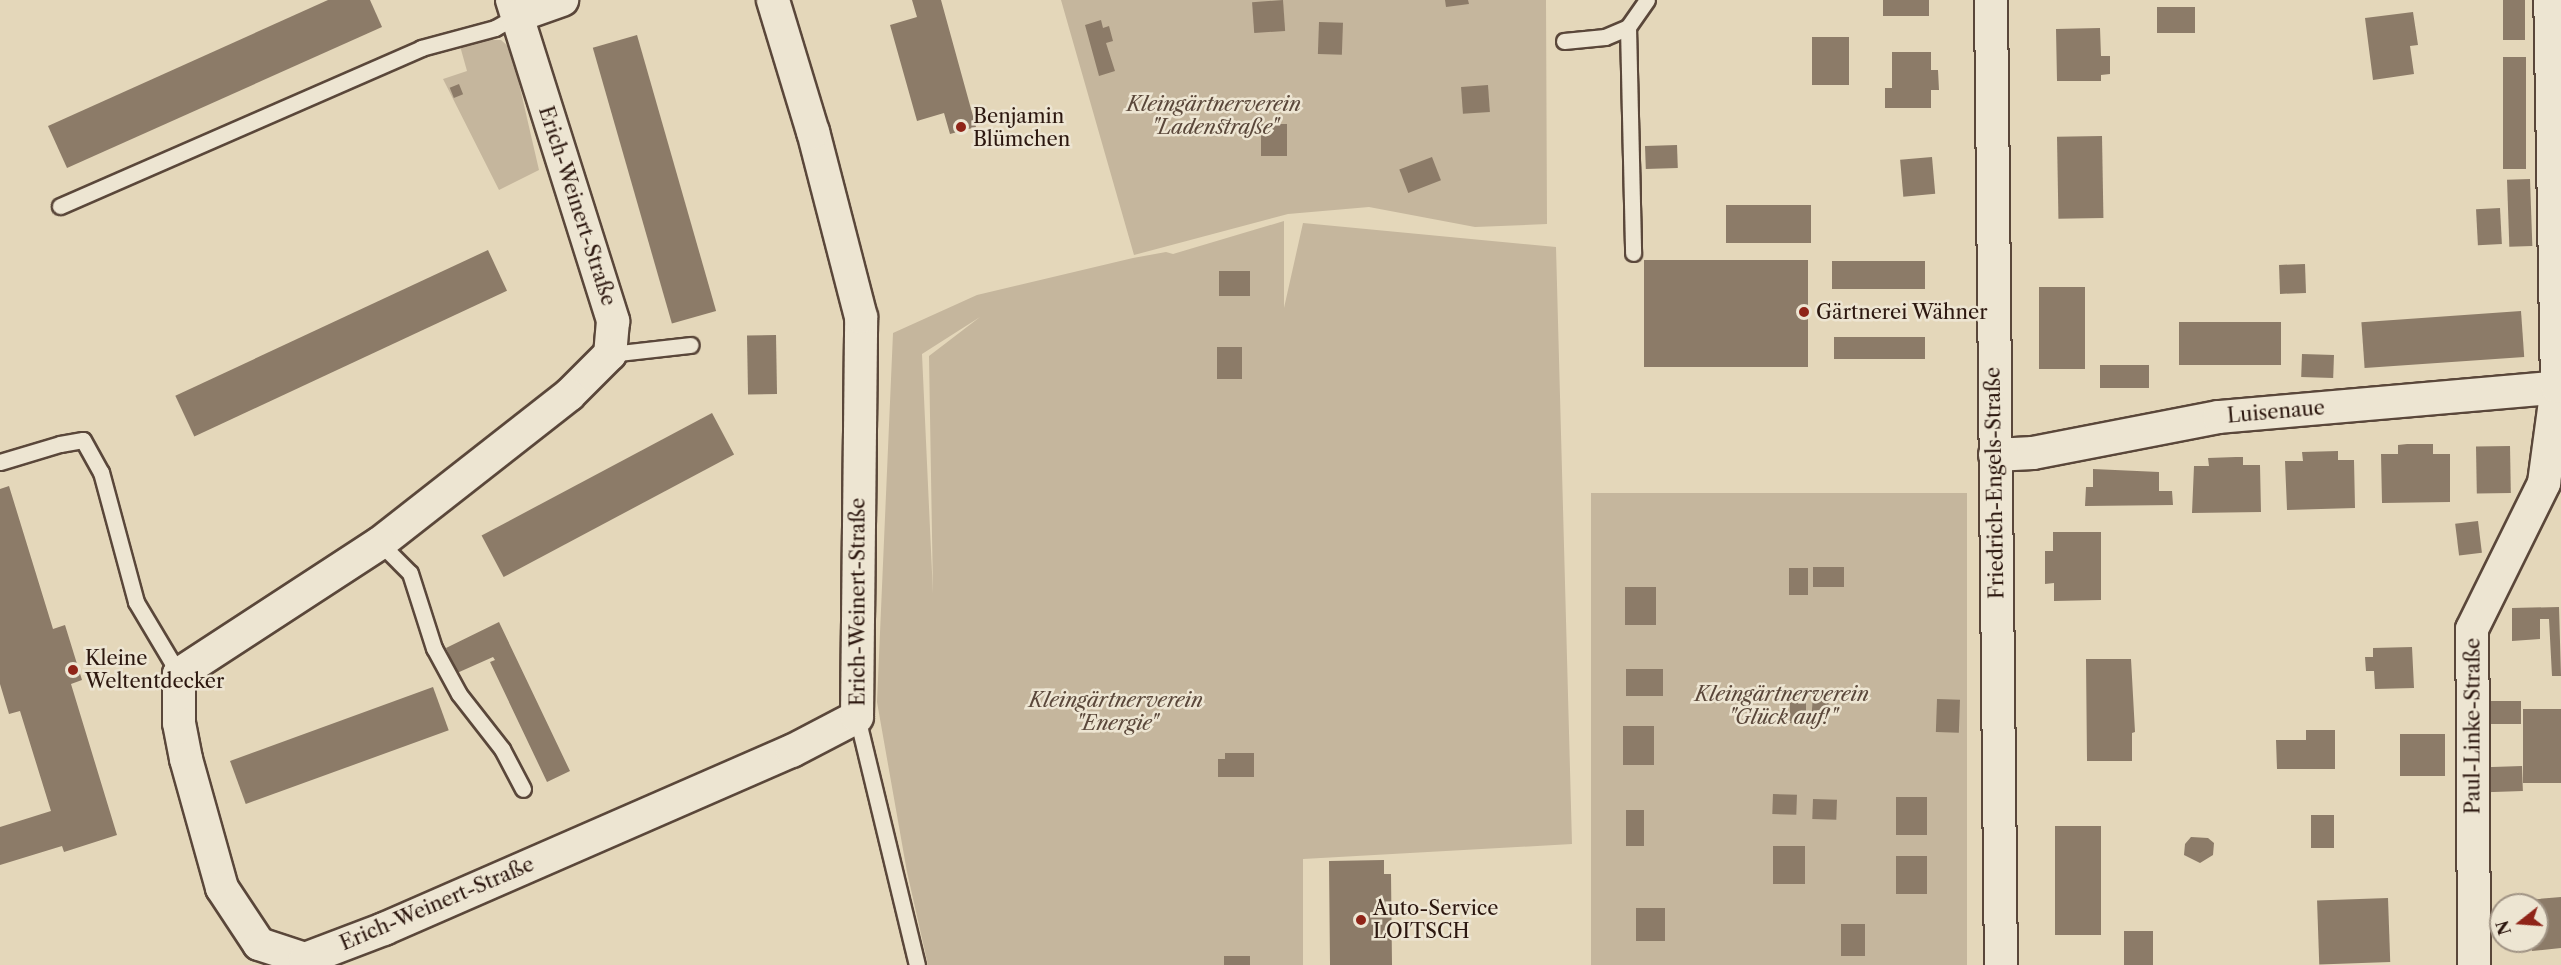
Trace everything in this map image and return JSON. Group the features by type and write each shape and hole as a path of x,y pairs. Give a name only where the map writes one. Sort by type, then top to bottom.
{"street":[{"path":"514,8 562,0"},
{"name":"Erich-Weinert-Straße","path":"179,674 179,723 202,825 222,888 259,944 304,959 384,929 781,756 857,717 861,316 813,132 773,0"},
{"name":"Friedrich-Engels-Straße","path":"1991,0 2001,965"},
{"name":"Paul-Linke-Straße","path":"2474,965 2472,629 2544,483 2559,387 2550,0"},
{"name":"Erich-Weinert-Straße","path":"514,8 613,321 610,354"},
{"path":"179,674 380,543 569,395 610,354"},
{"name":"Luisenaue","path":"1995,455 2033,453 2220,417 2559,387"}],"lane":[{"path":"1564,41 1605,38 1628,27 1647,0"},
{"path":"60,206 421,48 495,28 514,8"},
{"path":"1628,27 1633,253"},
{"path":"610,354 690,345"},
{"path":"0,462 60,444 82,440 101,472 136,602 179,674"},
{"path":"380,543 410,573 434,648 459,694 502,749 523,789"},
{"path":"857,717 917,965"}],"green space":[{"name":"Kleingärtnerverein \"Ladenstraße\"","path":"1061,0 1546,0 1547,224 1475,227 1369,207 1288,214 1134,255"},
{"path":"501,40 511,49 539,170 499,190 443,79 467,71 460,46"},
{"name":"Kleingärtnerverein \"Energie\"","path":"1284,221 1284,308 1303,223 1556,247 1572,844 1303,859 1303,965 928,965 907,872 877,702 893,333 977,295 1133,258 1166,252 1173,254","holes":["980,317 929,356 933,594 922,354"]},
{"name":"Kleingärtnerverein \"Glück auf!\"","path":"1591,493 1967,493 1967,965 1591,965"}],"building":[{"path":"328,0 370,0 382,27 67,168 48,126"},
{"path":"912,0 941,0 976,127 950,134 944,113 917,121 890,25 917,17"},
{"path":"1283,0 1285,31 1254,33 1252,2"},
{"path":"1445,0 1468,0 1469,4 1446,7"},
{"path":"1883,0 1929,0 1929,16 1883,16"},
{"path":"2503,0 2525,0 2525,40 2503,40"},
{"path":"2157,7 2195,7 2195,33 2157,33"},
{"path":"2413,12 2418,45 2410,46 2414,74 2373,80 2365,18"},
{"path":"1101,20 1103,28 1109,26 1113,41 1106,43 1115,71 1099,76 1085,25"},
{"path":"1319,22 1343,23 1342,55 1318,54"},
{"path":"2100,28 2101,56 2110,56 2110,74 2101,75 2101,81 2057,81 2056,29"},
{"path":"637,35 716,311 672,324 593,48"},
{"path":"1812,37 1849,37 1849,85 1812,85"},
{"path":"1892,52 1931,52 1931,70 1938,70 1939,90 1931,90 1931,108 1885,108 1885,88 1892,88"},
{"path":"2503,57 2526,57 2526,169 2503,169"},
{"path":"459,84 463,94 454,98 450,88"},
{"path":"1488,85 1490,112 1463,114 1461,87"},
{"path":"1261,124 1287,124 1287,156 1261,156"},
{"path":"2102,136 2103,218 2058,219 2057,137"},
{"path":"1677,145 1678,168 1646,169 1645,146"},
{"path":"1432,157 1441,180 1408,193 1399,170"},
{"path":"1932,157 1935,194 1903,197 1900,160"},
{"path":"2530,179 2532,246 2509,247 2507,180"},
{"path":"1726,205 1811,205 1811,243 1726,243"},
{"path":"2500,208 2502,244 2478,245 2476,209"},
{"path":"488,250 507,291 194,437 175,396"},
{"path":"1644,260 1808,260 1808,367 1644,367"},
{"path":"1832,261 1925,261 1925,289 1832,289"},
{"path":"2305,264 2306,293 2280,294 2279,265"},
{"path":"1219,271 1250,271 1250,296 1219,296"},
{"path":"2039,287 2085,287 2085,369 2039,369"},
{"path":"2521,311 2524,357 2365,368 2361,322"},
{"path":"2179,322 2281,322 2281,365 2179,365"},
{"path":"776,335 777,394 748,394 747,336"},
{"path":"1834,337 1925,337 1925,359 1834,359"},
{"path":"1217,347 1242,347 1242,379 1217,379"},
{"path":"2302,354 2334,355 2333,378 2301,377"},
{"path":"2100,365 2149,365 2149,388 2100,388"},
{"path":"712,413 734,454 504,577 482,536"},
{"path":"2433,444 2433,454 2450,454 2450,502 2382,503 2381,454 2398,454 2398,445"},
{"path":"2510,446 2511,493 2477,494 2476,447"},
{"path":"2338,451 2338,460 2354,460 2355,508 2287,510 2285,461 2303,461 2302,452"},
{"path":"2243,457 2243,465 2260,465 2261,512 2192,513 2194,466 2209,466 2208,458"},
{"path":"2093,469 2159,472 2159,491 2172,491 2173,505 2085,506 2086,487 2093,487"},
{"path":"9,486 53,629 65,625 82,680 71,684 117,835 64,852 62,846 0,865 0,827 51,811 20,711 9,714 0,684 0,489"},
{"path":"2478,521 2482,553 2459,556 2455,524"},
{"path":"2053,532 2101,532 2101,600 2054,601 2054,583 2045,584 2045,551 2053,551"},
{"path":"1813,567 1844,567 1844,587 1813,587"},
{"path":"1789,568 1808,568 1808,595 1789,595"},
{"path":"1625,587 1656,587 1656,625 1625,625"},
{"path":"2559,607 2561,676 2552,676 2549,619 2540,619 2540,639 2512,641 2512,608"},
{"path":"499,622 570,771 547,782 490,662 495,660 493,657 457,673 446,648"},
{"path":"2412,647 2414,688 2375,689 2374,671 2366,671 2365,657 2373,657 2373,648"},
{"path":"2086,659 2131,659 2135,732 2132,733 2132,761 2087,761"},
{"path":"1626,669 1663,669 1663,696 1626,696"},
{"path":"433,687 449,730 246,804 230,761"},
{"path":"1813,695 1829,696 1827,719 1811,718"},
{"path":"1790,696 1806,696 1806,723 1790,723"},
{"path":"1937,699 1960,700 1959,733 1936,732"},
{"path":"2486,701 2521,701 2521,724 2486,724"},
{"path":"2523,709 2561,709 2561,783 2523,783"},
{"path":"1623,726 1654,726 1654,765 1623,765"},
{"path":"2306,730 2335,730 2335,769 2277,769 2276,740 2306,740"},
{"path":"2400,734 2445,734 2445,776 2400,776"},
{"path":"1225,753 1254,753 1254,777 1218,777 1218,759 1225,759"},
{"path":"2522,766 2523,791 2486,792 2485,767"},
{"path":"1773,794 1797,795 1796,815 1772,814"},
{"path":"1896,797 1927,797 1927,835 1896,835"},
{"path":"1813,799 1837,800 1836,820 1812,819"},
{"path":"1626,810 1644,810 1644,846 1626,846"},
{"path":"2311,815 2334,815 2334,848 2311,848"},
{"path":"2055,826 2101,826 2101,935 2055,935"},
{"path":"2191,837 2208,838 2214,843 2213,855 2200,863 2184,855 2185,844"},
{"path":"1773,846 1805,846 1805,884 1773,884"},
{"path":"1896,856 1927,856 1927,894 1896,894"},
{"name":"Auto-Service LOITSCH","path":"1384,860 1384,874 1391,874 1392,965 1330,965 1329,861"},
{"path":"2561,897 2561,948 2549,949 2549,898"},
{"path":"2388,898 2390,962 2319,964 2317,900"},
{"path":"1636,908 1665,908 1665,941 1636,941"},
{"path":"1841,924 1865,924 1865,956 1841,956"},
{"path":"2124,931 2153,931 2153,965 2124,965"},
{"path":"1224,956 1250,956 1250,965 1224,965"}],"place":[{"name":"Benjamin Blümchen","path":"961,127"},
{"name":"Gärtnerei Wähner","path":"1804,312"},
{"name":"Kleine Weltentdecker","path":"73,670"},
{"name":"Auto-Service LOITSCH","path":"1361,920"}]}
